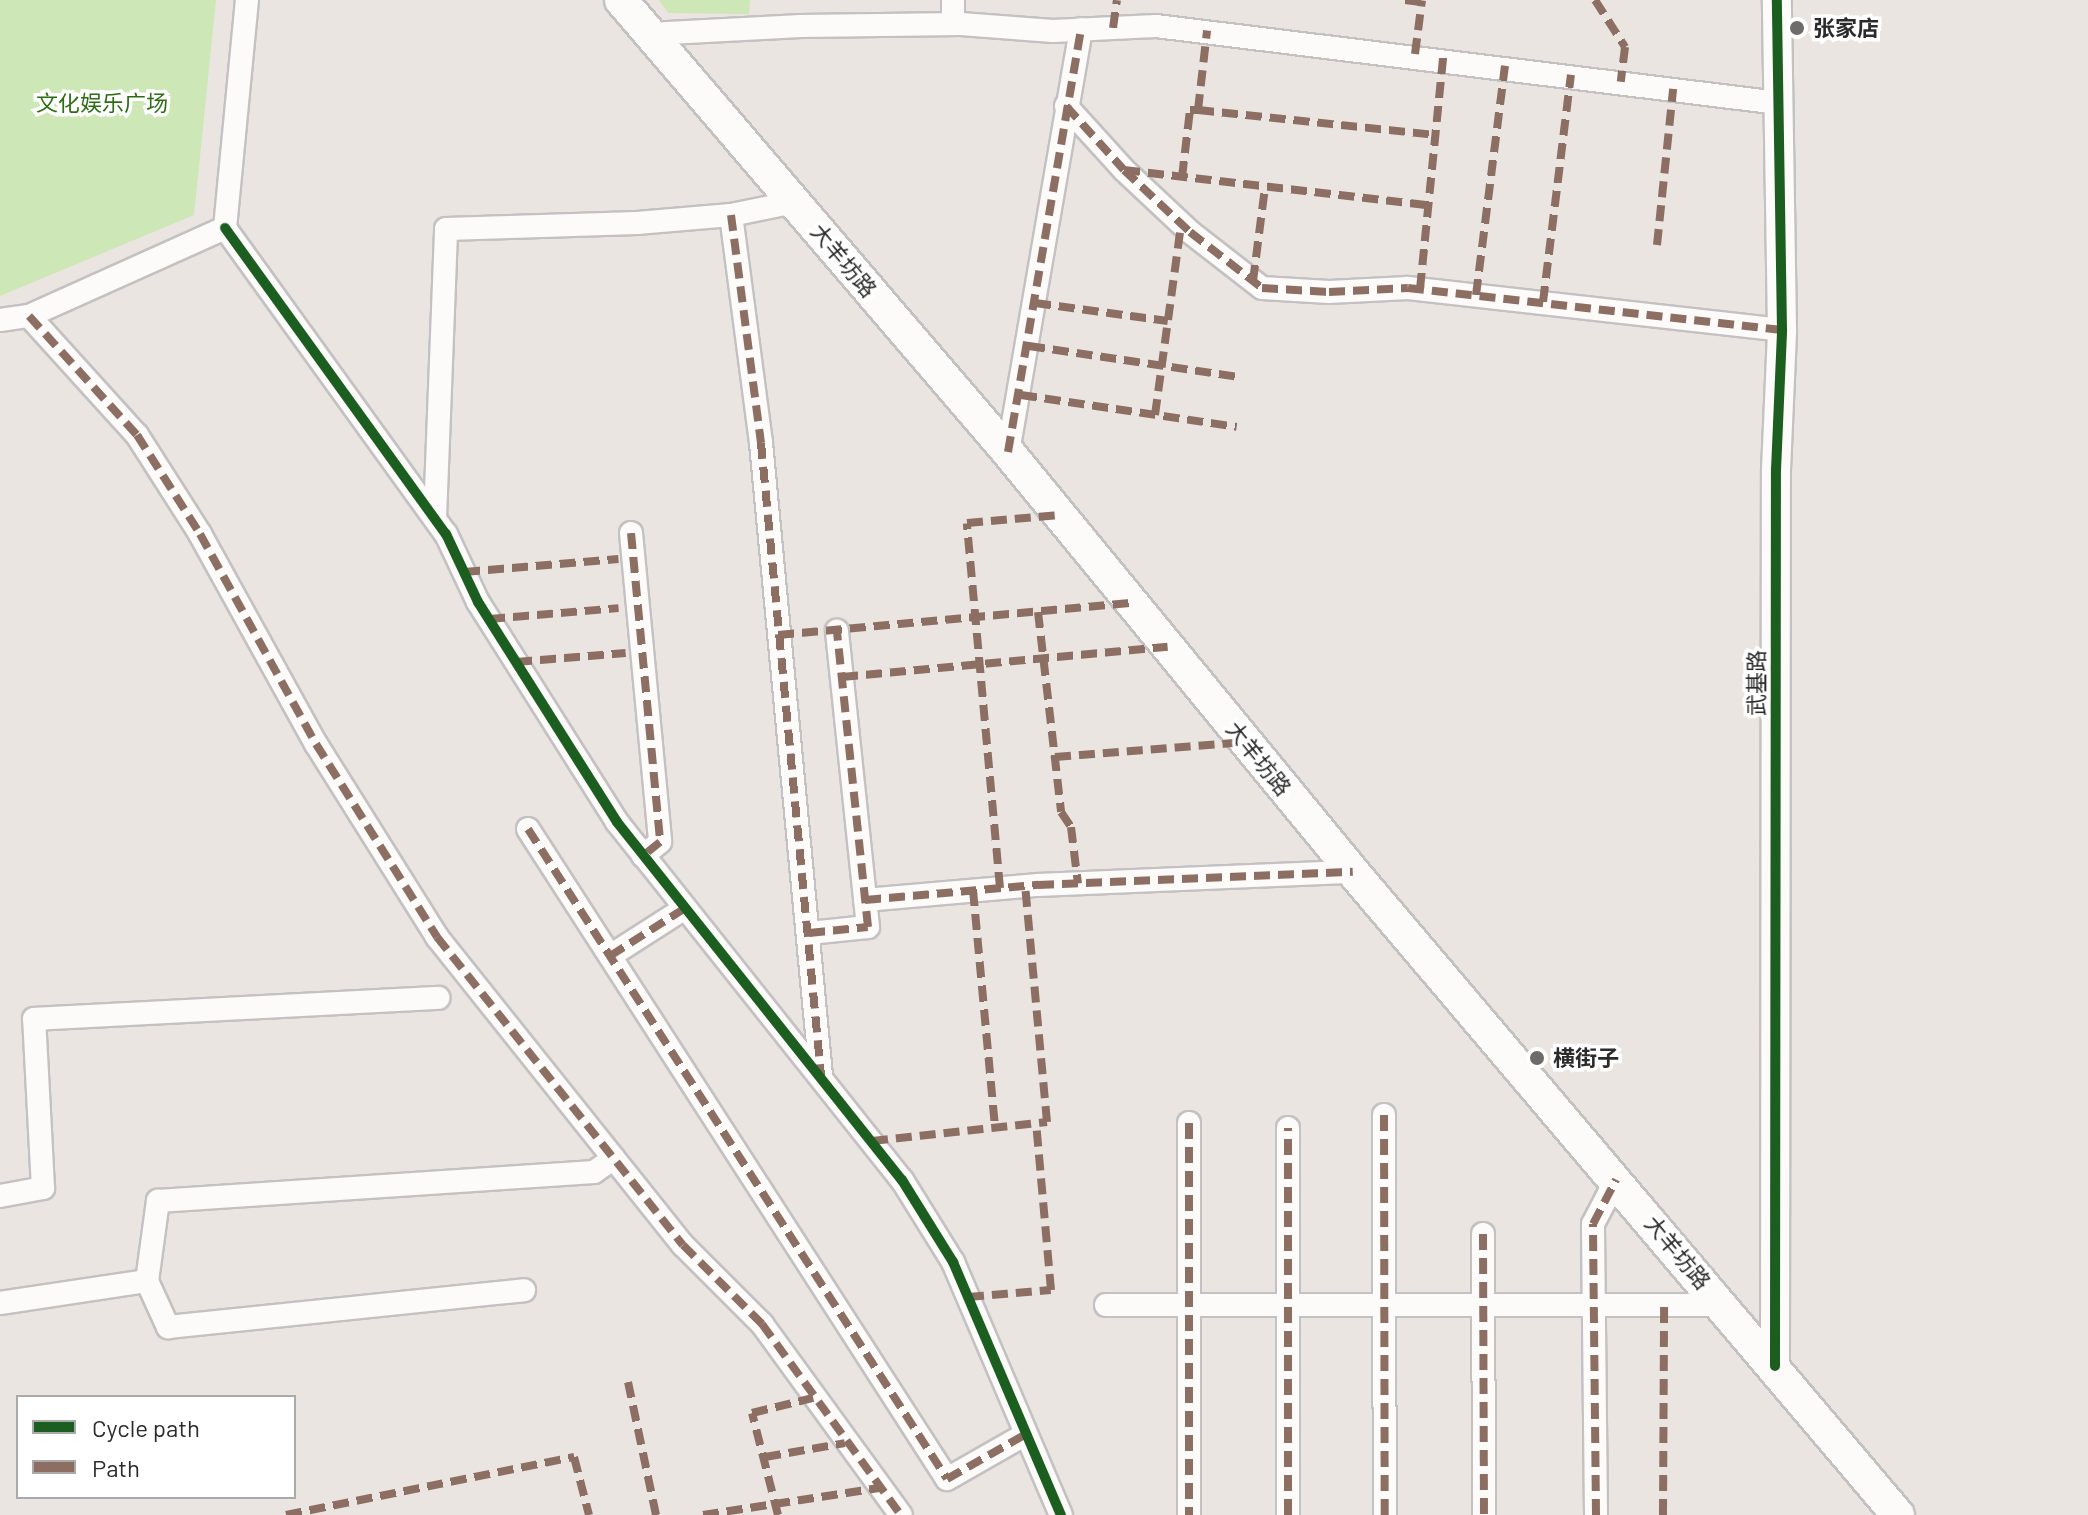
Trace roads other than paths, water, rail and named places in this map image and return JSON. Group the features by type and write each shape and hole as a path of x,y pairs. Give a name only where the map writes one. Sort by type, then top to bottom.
{"main road":[{"name":"大羊坊路","path":"621,0 1008,452 1353,872 1775,1366 1898,1515"}],"street":[{"path":"247,0 225,228 435,518 478,602 643,856 902,1180 953,1262 1024,1435 1061,1515"},
{"path":"953,0 953,24"},
{"name":"武基路","path":"1775,1366 1776,470 1782,330 1777,0"},
{"path":"649,34 953,24 1081,29 1156,26 1274,37 1779,103"},
{"path":"1008,452 1081,29"},
{"path":"1066,106 1124,170 1190,232 1262,288 1408,288 1782,330"},
{"path":"435,518 446,229 731,215 795,202"},
{"path":"731,215 761,443 821,1075"},
{"path":"0,320 29,316 225,228"},
{"path":"29,316 137,435 200,534 316,744 437,937 683,1245 762,1324 901,1515"},
{"path":"631,533 660,842 643,856"},
{"path":"809,933 868,927 837,631"},
{"path":"528,829 947,1479 1024,1435"},
{"path":"865,900 1038,885 1353,872"},
{"path":"610,956 685,908"},
{"path":"0,1196 43,1188 34,1019 438,998"},
{"path":"1384,1115 1385,1515"},
{"path":"1189,1123 1189,1515"},
{"path":"1288,1128 1288,1515"},
{"path":"524,1290 168,1327 147,1281 158,1201 594,1172 614,1158"},
{"path":"1596,1515 1593,1224 1616,1180"},
{"path":"1483,1234 1484,1515"},
{"path":"0,1303 147,1281"},
{"path":"1106,1305 1723,1305"}],"place":[{"name":"张家店","path":"1797,28"},
{"name":"横街子","path":"1537,1058"}],"park label":[{"name":"文化娱乐广场","path":"102,103"}]}
